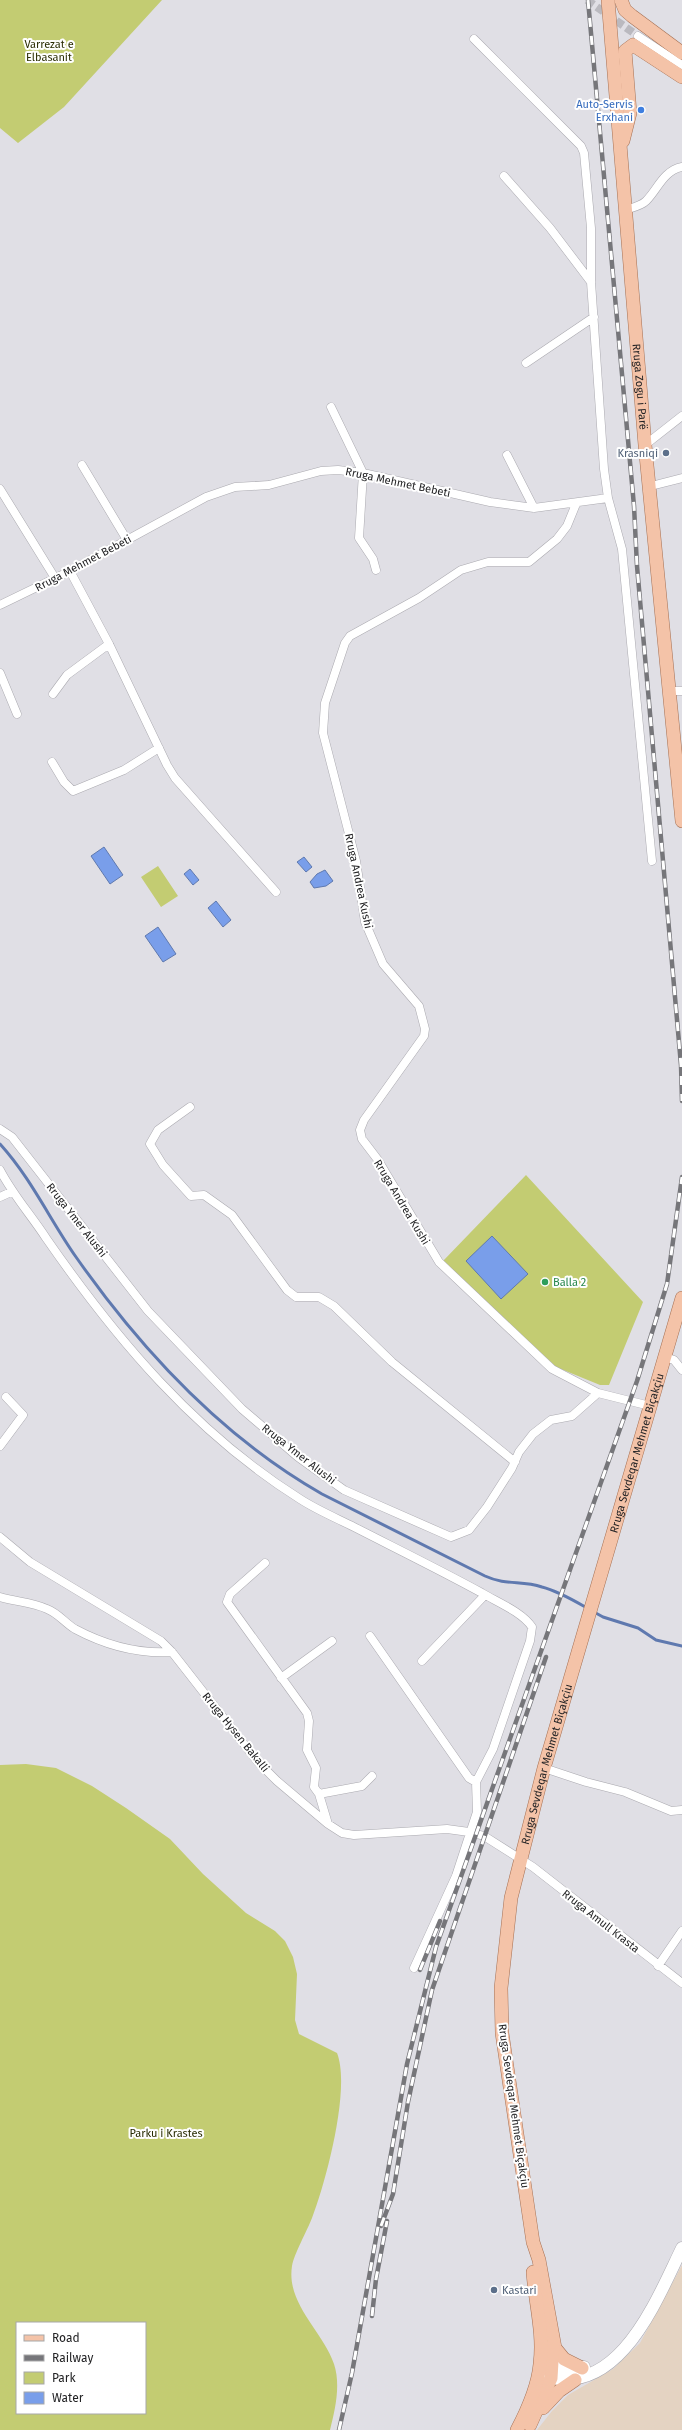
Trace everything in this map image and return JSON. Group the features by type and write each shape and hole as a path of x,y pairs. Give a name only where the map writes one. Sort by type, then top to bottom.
{"main road":[{"name":"Rruga Zogu i Parë","path":"608,0 645,445 676,691 682,821"},
{"path":"621,0 625,10 632,16 682,52"},
{"path":"620,152 630,113 625,51 629,46 633,45 682,77"},
{"name":"Rruga Sevdeqar Mehmet Biçakçiu","path":"533,2242 502,2033 501,1988 512,1898 544,1768 682,1298"},
{"path":"533,2242 539,2260 555,2348 564,2360 582,2368"},
{"path":"517,2430 546,2370 534,2280 533,2242"},
{"path":"528,2428 556,2394 575,2380 595,2372 614,2358 635,2338 682,2248"},
{"path":"528,2428 546,2370 553,2338"},
{"path":"546,2370 582,2368 614,2358"},
{"path":"546,2370 575,2380"}],"street":[{"path":"638,36 682,65"},
{"path":"474,39 581,146 587,168 591,228 591,282 608,498 622,549 652,861"},
{"path":"625,210 645,202 659,183 674,168 682,167"},
{"path":"504,176 550,228 591,282"},
{"path":"526,363 594,317"},
{"path":"331,408 363,474 359,538 373,559 376,570"},
{"path":"645,445 682,416"},
{"path":"507,455 534,508"},
{"path":"82,465 127,540"},
{"name":"Rruga Mehmet Bebeti","path":"0,605 70,571 225,490 269,485 321,471 338,470 363,474 483,500 534,508 576,504 608,498"},
{"path":"651,486 682,478"},
{"path":"0,489 55,578"},
{"name":"Rruga Andrea Kushi","path":"576,504 567,526 561,535 529,562 488,562 461,570 418,598 350,636 345,643 325,703 322,733 356,861 365,922 383,964 418,1006 425,1029 424,1036 364,1120 360,1130 362,1139 378,1160 439,1262 552,1370 598,1392"},
{"path":"70,571 109,644 159,748 176,778 276,892"},
{"path":"53,694 67,675 109,644"},
{"path":"0,673 17,714"},
{"path":"52,762 64,782 73,791 124,770 159,748"},
{"path":"190,1107 158,1130 150,1144 163,1165 186,1191 191,1196 204,1195 232,1215 287,1290 296,1298 319,1297 334,1306 392,1362 515,1462"},
{"name":"Rruga Ymer Alushi","path":"0,1129 12,1137 148,1311 208,1375 242,1409 292,1452 344,1490 451,1537 469,1530 487,1507 515,1462 519,1452 534,1434 551,1420 572,1416 598,1392"},
{"path":"0,1170 11,1192 129,1347 170,1395 230,1449 302,1501 485,1595 529,1623 533,1632 493,1749 476,1782 477,1812 469,1832 454,1883 414,1968"},
{"path":"0,1197 11,1192"},
{"path":"665,1357 674,1360 682,1370"},
{"path":"598,1392 650,1406"},
{"path":"0,1446 23,1415 6,1397"},
{"name":"Rruga Hysen Bakalli","path":"0,1537 30,1562 145,1630 172,1652 258,1762 276,1782 328,1824 342,1833 354,1835 447,1829 469,1832 484,1836 521,1858"},
{"path":"265,1563 230,1594 227,1602 307,1713 309,1720 307,1750 316,1768 314,1787 319,1794 328,1824"},
{"path":"422,1662 485,1595"},
{"path":"0,1597 28,1601 50,1610 74,1628 101,1640 151,1653 172,1652"},
{"path":"370,1636 469,1778 476,1782"},
{"path":"281,1678 332,1641"},
{"path":"544,1768 586,1782 625,1792 671,1811 682,1810"},
{"path":"319,1794 362,1786 372,1776"},
{"name":"Rruga Amull Krasta","path":"521,1858 658,1966 682,1983"},
{"path":"658,1966 682,1931"}],"shaded area":[{"path":"682,2265 682,2430 537,2430 552,2411 568,2395 613,2369 640,2343"}],"green space":[{"name":"Varrezat e Elbasanit","path":"0,0 162,0 64,107 18,143 0,128"},
{"path":"158,866 178,896 161,907 141,877"},
{"name":"Balla 2","path":"526,1175 643,1302 609,1385 600,1385 556,1367 443,1261"},
{"name":"Parku i Krastes","path":"26,1764 56,1768 92,1786 170,1839 203,1874 246,1913 275,1931 285,1941 293,1957 297,1974 295,2020 299,2034 337,2053 341,2069 339,2111 330,2159 318,2202 295,2255 292,2266 294,2293 329,2352 336,2372 337,2389 334,2414 330,2430 0,2430 0,1765"}],"water":[{"path":"104,847 123,875 110,884 91,856"},
{"path":"304,857 312,867 306,872 297,862"},
{"path":"190,869 199,880 193,885 184,874"},
{"path":"325,870 333,881 326,886 314,888 310,882 317,874"},
{"path":"216,901 231,920 223,927 208,908"},
{"path":"158,927 176,954 163,962 145,936"},
{"path":"492,1236 528,1274 501,1299 466,1261"}],"waterway":[{"path":"0,1144 31,1185 76,1257 128,1326 186,1389 218,1419 251,1446 285,1471 322,1494 485,1576 500,1581 534,1585 548,1589 587,1608"},
{"path":"594,1612 603,1617 638,1628 656,1640 682,1646"}],"tunnel":[{"path":"587,0 638,36"}],"railway":[{"path":"588,0 634,506 637,566 681,1065 682,1101"},
{"path":"339,2430 352,2373 407,2064 436,1947 637,1381 667,1284 682,1177"},
{"path":"381,2226 393,2194 408,2102 432,1990 546,1657"},
{"path":"420,1970 440,1921"},
{"path":"372,2316 376,2279 387,2221"}],"place":[{"name":"Auto-Servis Erxhani","path":"641,110"},
{"name":"Krasniqi","path":"666,453"},
{"name":"Balla 2","path":"545,1282"},
{"name":"Kastari","path":"494,2290"}]}
